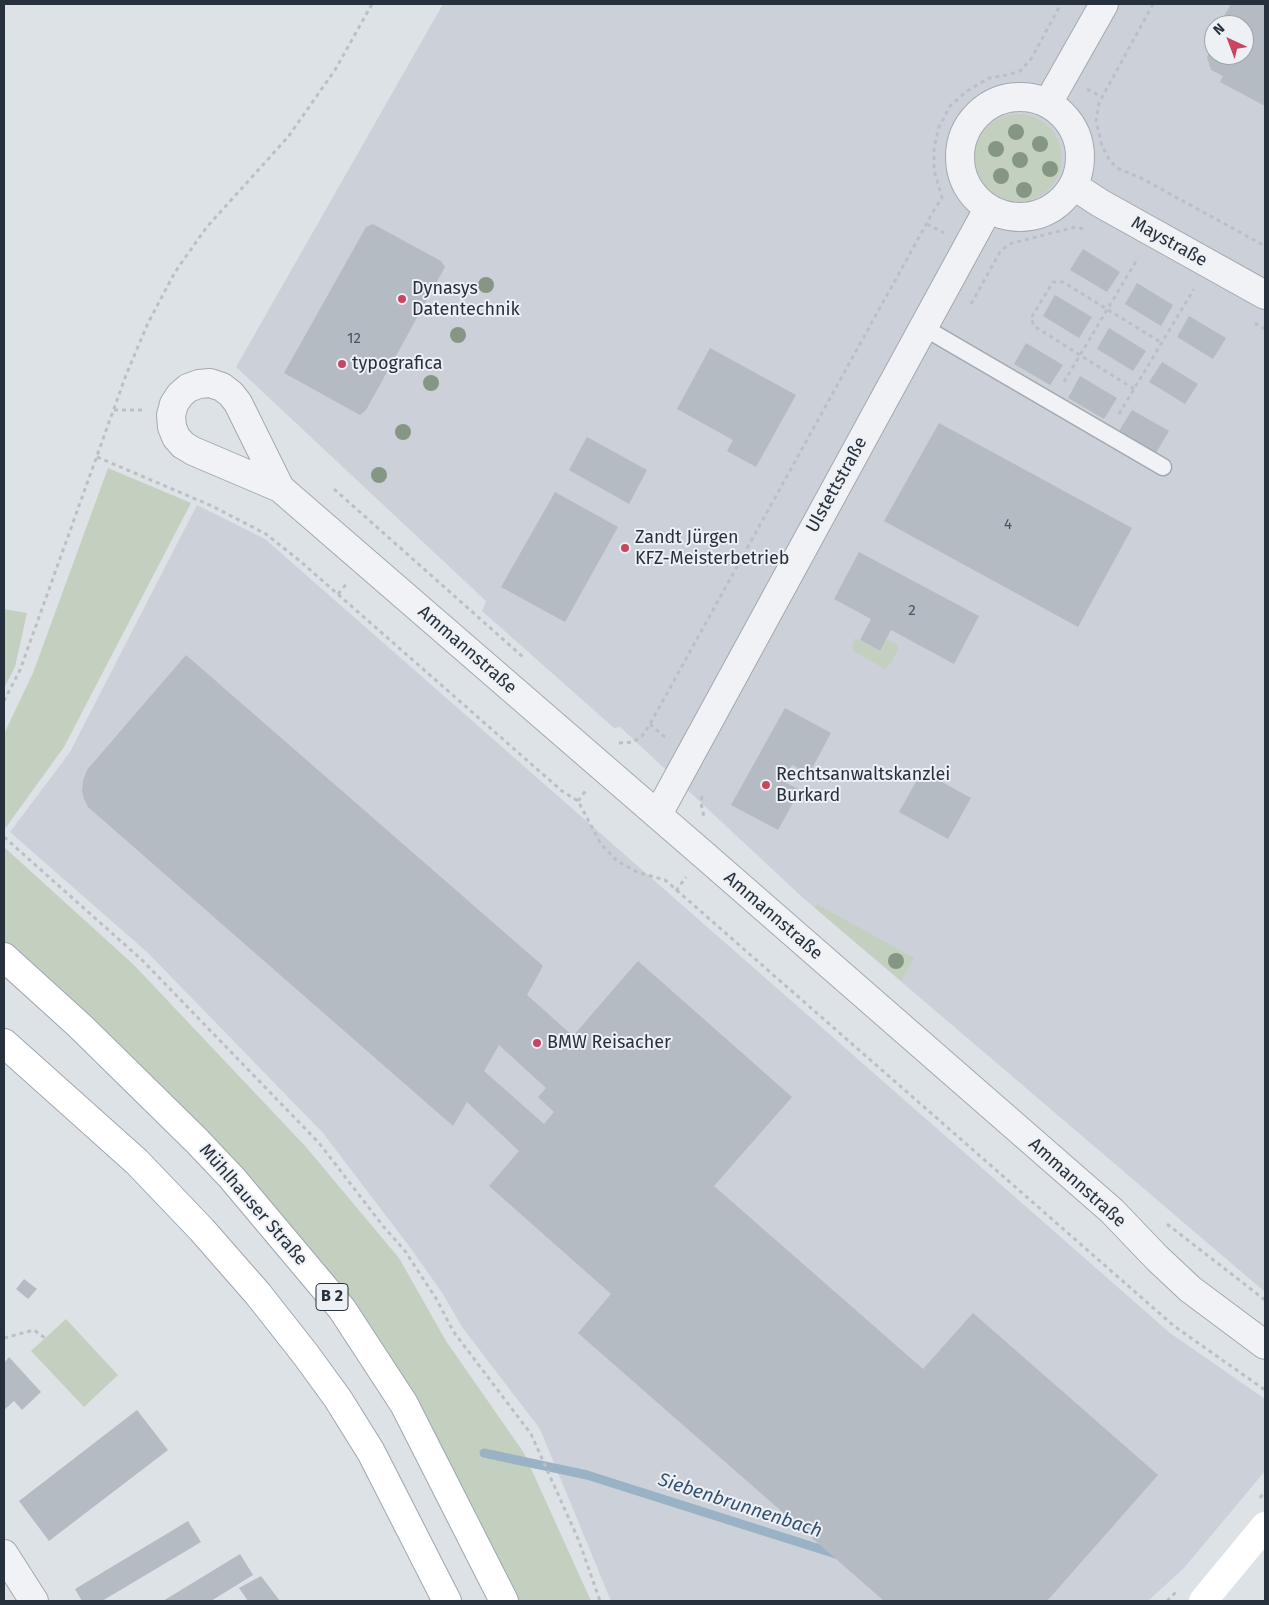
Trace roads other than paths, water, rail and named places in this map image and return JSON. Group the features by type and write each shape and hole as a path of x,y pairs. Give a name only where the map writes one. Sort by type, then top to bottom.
{"main road":[{"name":"Mühlhauser Straße","path":"4,957 80,1026 232,1178 342,1309 404,1404 500,1590 512,1601"},
{"path":"4,1043 137,1162 202,1230 258,1294 306,1355 348,1414 375,1460 448,1601"},
{"path":"1203,1601 1265,1526"}],"street":[{"path":"1048,103 1104,4"},
{"path":"1029,97 1048,103 1064,115 1075,130 1081,149 1080,168 1074,186 1058,205 1036,216 1011,217 988,209 973,195 963,177 960,157 963,136 974,119 989,105 1008,98 1029,97"},
{"name":"Maystraße","path":"1074,186 1100,203 1265,295"},
{"name":"Ulstettstraße","path":"658,814 988,209"},
{"name":"Ammannstraße","path":"280,488 658,814 1112,1212 1190,1288 1265,1345"},
{"path":"4,1554 34,1601"}],"lane":[{"path":"923,327 1163,467"}],"waterway":[{"name":"Siebenbrunnenbach","path":"484,1453 587,1475 839,1555"}],"place":[{"name":"Dynasys Datentechnik","path":"402,299"},
{"name":"typografica","path":"342,364"},
{"name":"Zandt Jürgen KFZ-Meisterbetrieb","path":"625,548"},
{"name":"Rechtsanwaltskanzlei Burkard","path":"766,785"},
{"name":"BMW Reisacher","path":"537,1043"}]}
